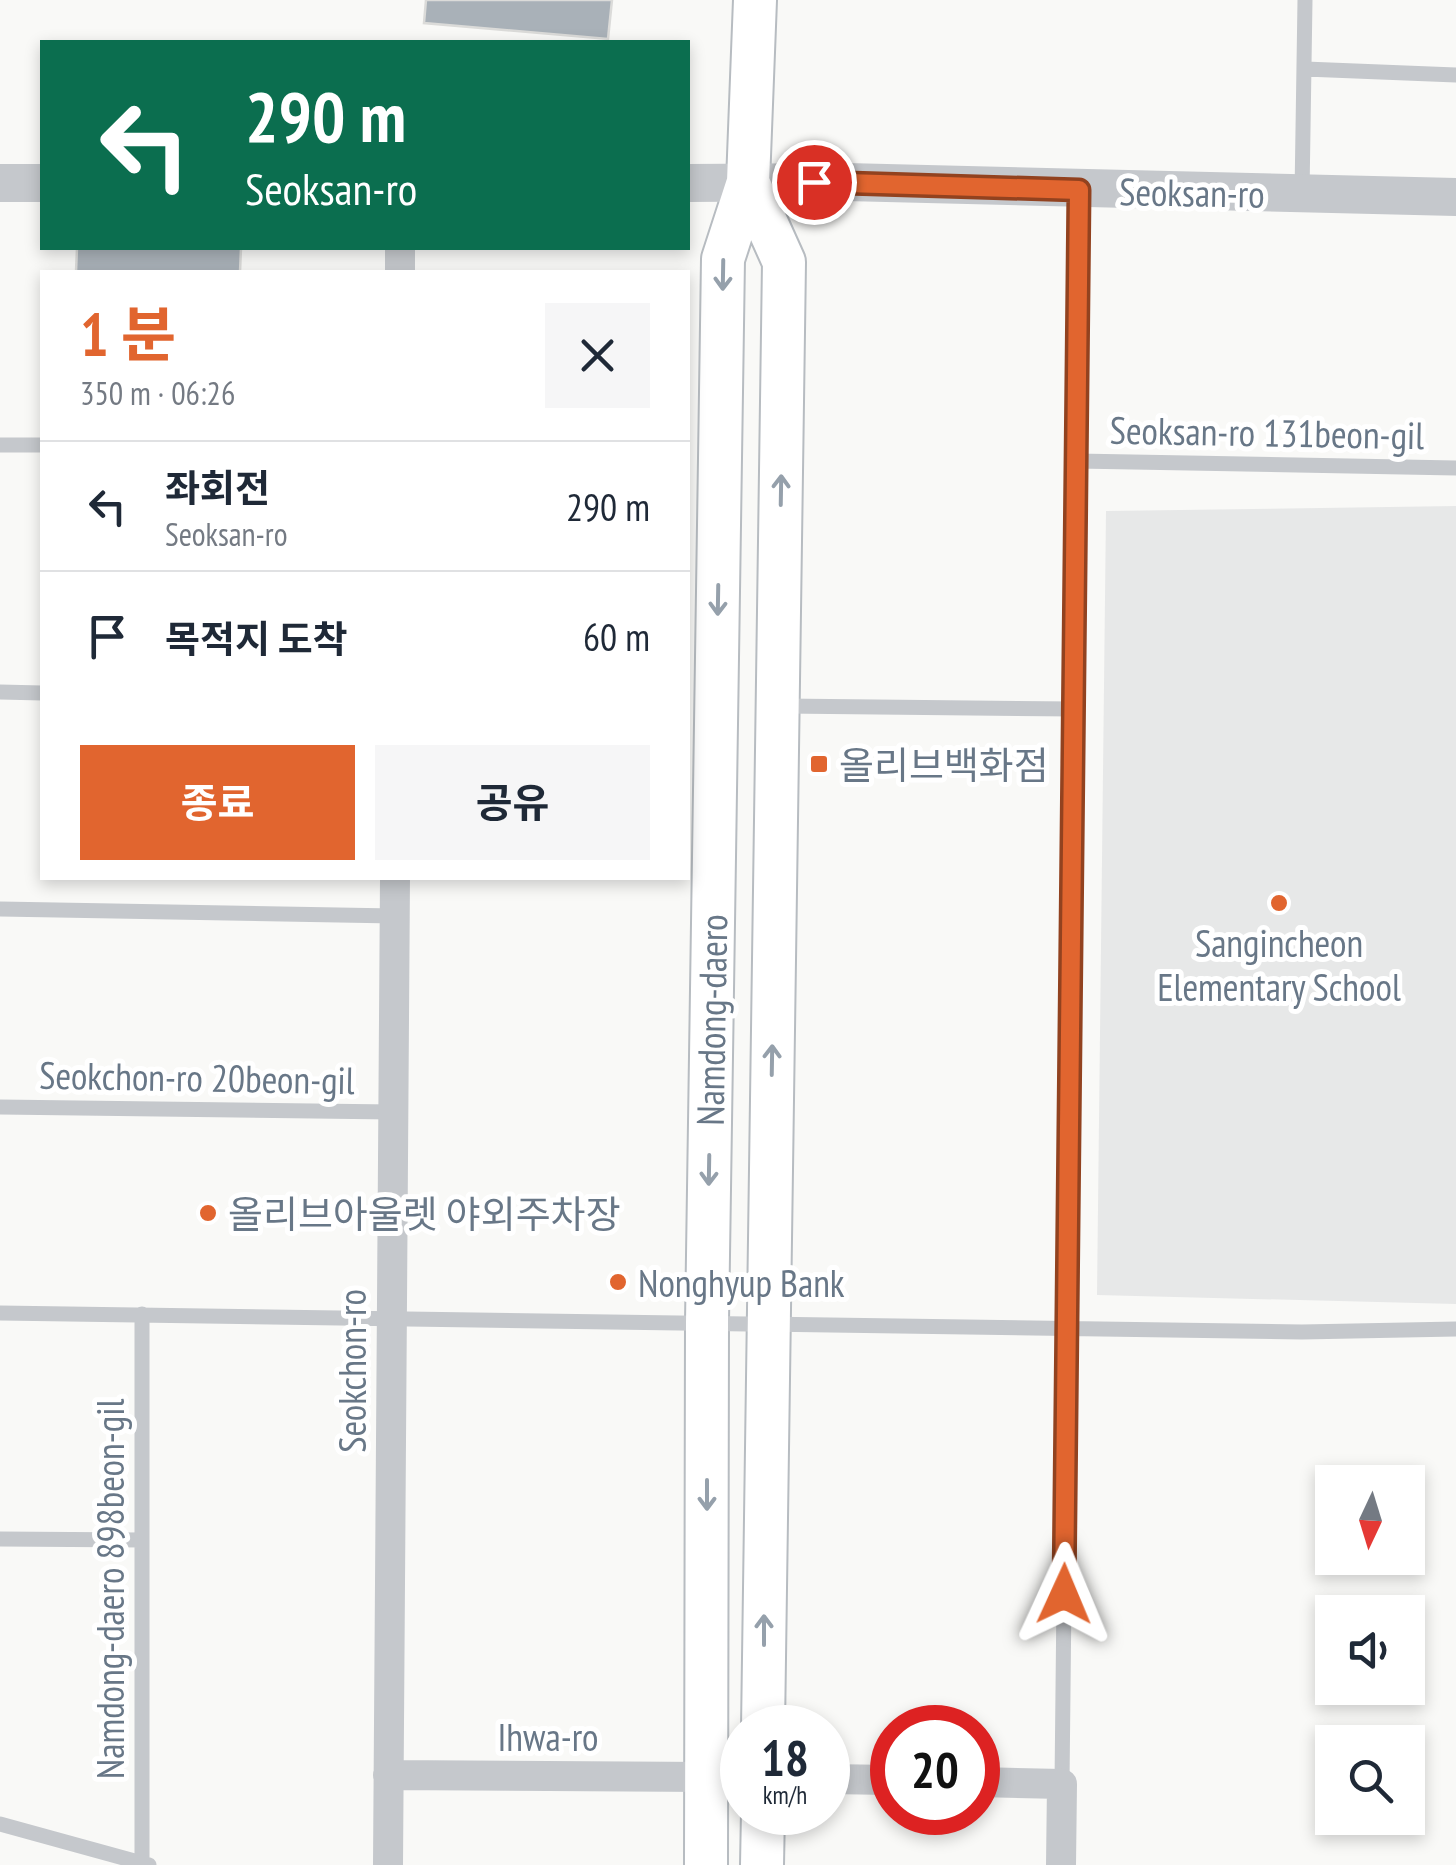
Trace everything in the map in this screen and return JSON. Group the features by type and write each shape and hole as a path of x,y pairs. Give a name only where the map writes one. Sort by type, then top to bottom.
{"main road":[{"name":"Namdong-daero","path":"706,1865 707,1777 738,1322 709,704 723,258 748,182 755,0"},
{"path":"748,182 784,262 778,706 738,1322 762,1705"},
{"path":"762,1835 762,1865"}],"street":[{"path":"0,183 40,183"},
{"name":"Seoksan-ro","path":"690,183 1456,197"},
{"name":"Seokchon-ro","path":"388,1865 395,880"},
{"name":"Ihwa-ro","path":"388,1776 707,1777"},
{"path":"1000,1783 1062,1784 1061,1865"}],"lane":[{"path":"1302,194 1305,0"},
{"path":"1305,69 1456,74"},
{"path":"1062,1784 1079,190"},
{"path":"0,445 40,445"},
{"name":"Seoksan-ro 131beon-gil","path":"1076,461 1456,468"},
{"path":"0,692 40,693"},
{"path":"778,706 1074,708"},
{"path":"0,909 395,916"},
{"name":"Seokchon-ro 20beon-gil","path":"0,1107 394,1112"},
{"path":"0,1313 1066,1329 1456,1329"},
{"name":"Namdong-daero 898beon-gil","path":"142,1314 146,1864"},
{"path":"0,1538 142,1540"},
{"path":"0,1824 146,1864"}],"shaded area":[{"name":"Sangincheon Elementary School","path":"1456,506 1456,1304 1097,1295 1106,511"}],"building":[{"path":"426,0 612,0 608,39 424,23"},
{"path":"77,250 241,250 240,270 76,270"}],"place":[{"name":"올리브백화점","path":"819,764"},
{"name":"Sangincheon Elementary School","path":"1279,903"},
{"name":"올리브아울렛 야외주차장","path":"208,1213"},
{"name":"Nonghyup Bank","path":"618,1282"}],"route":[{"path":"814,182 1079,190 1064,1594"}]}
